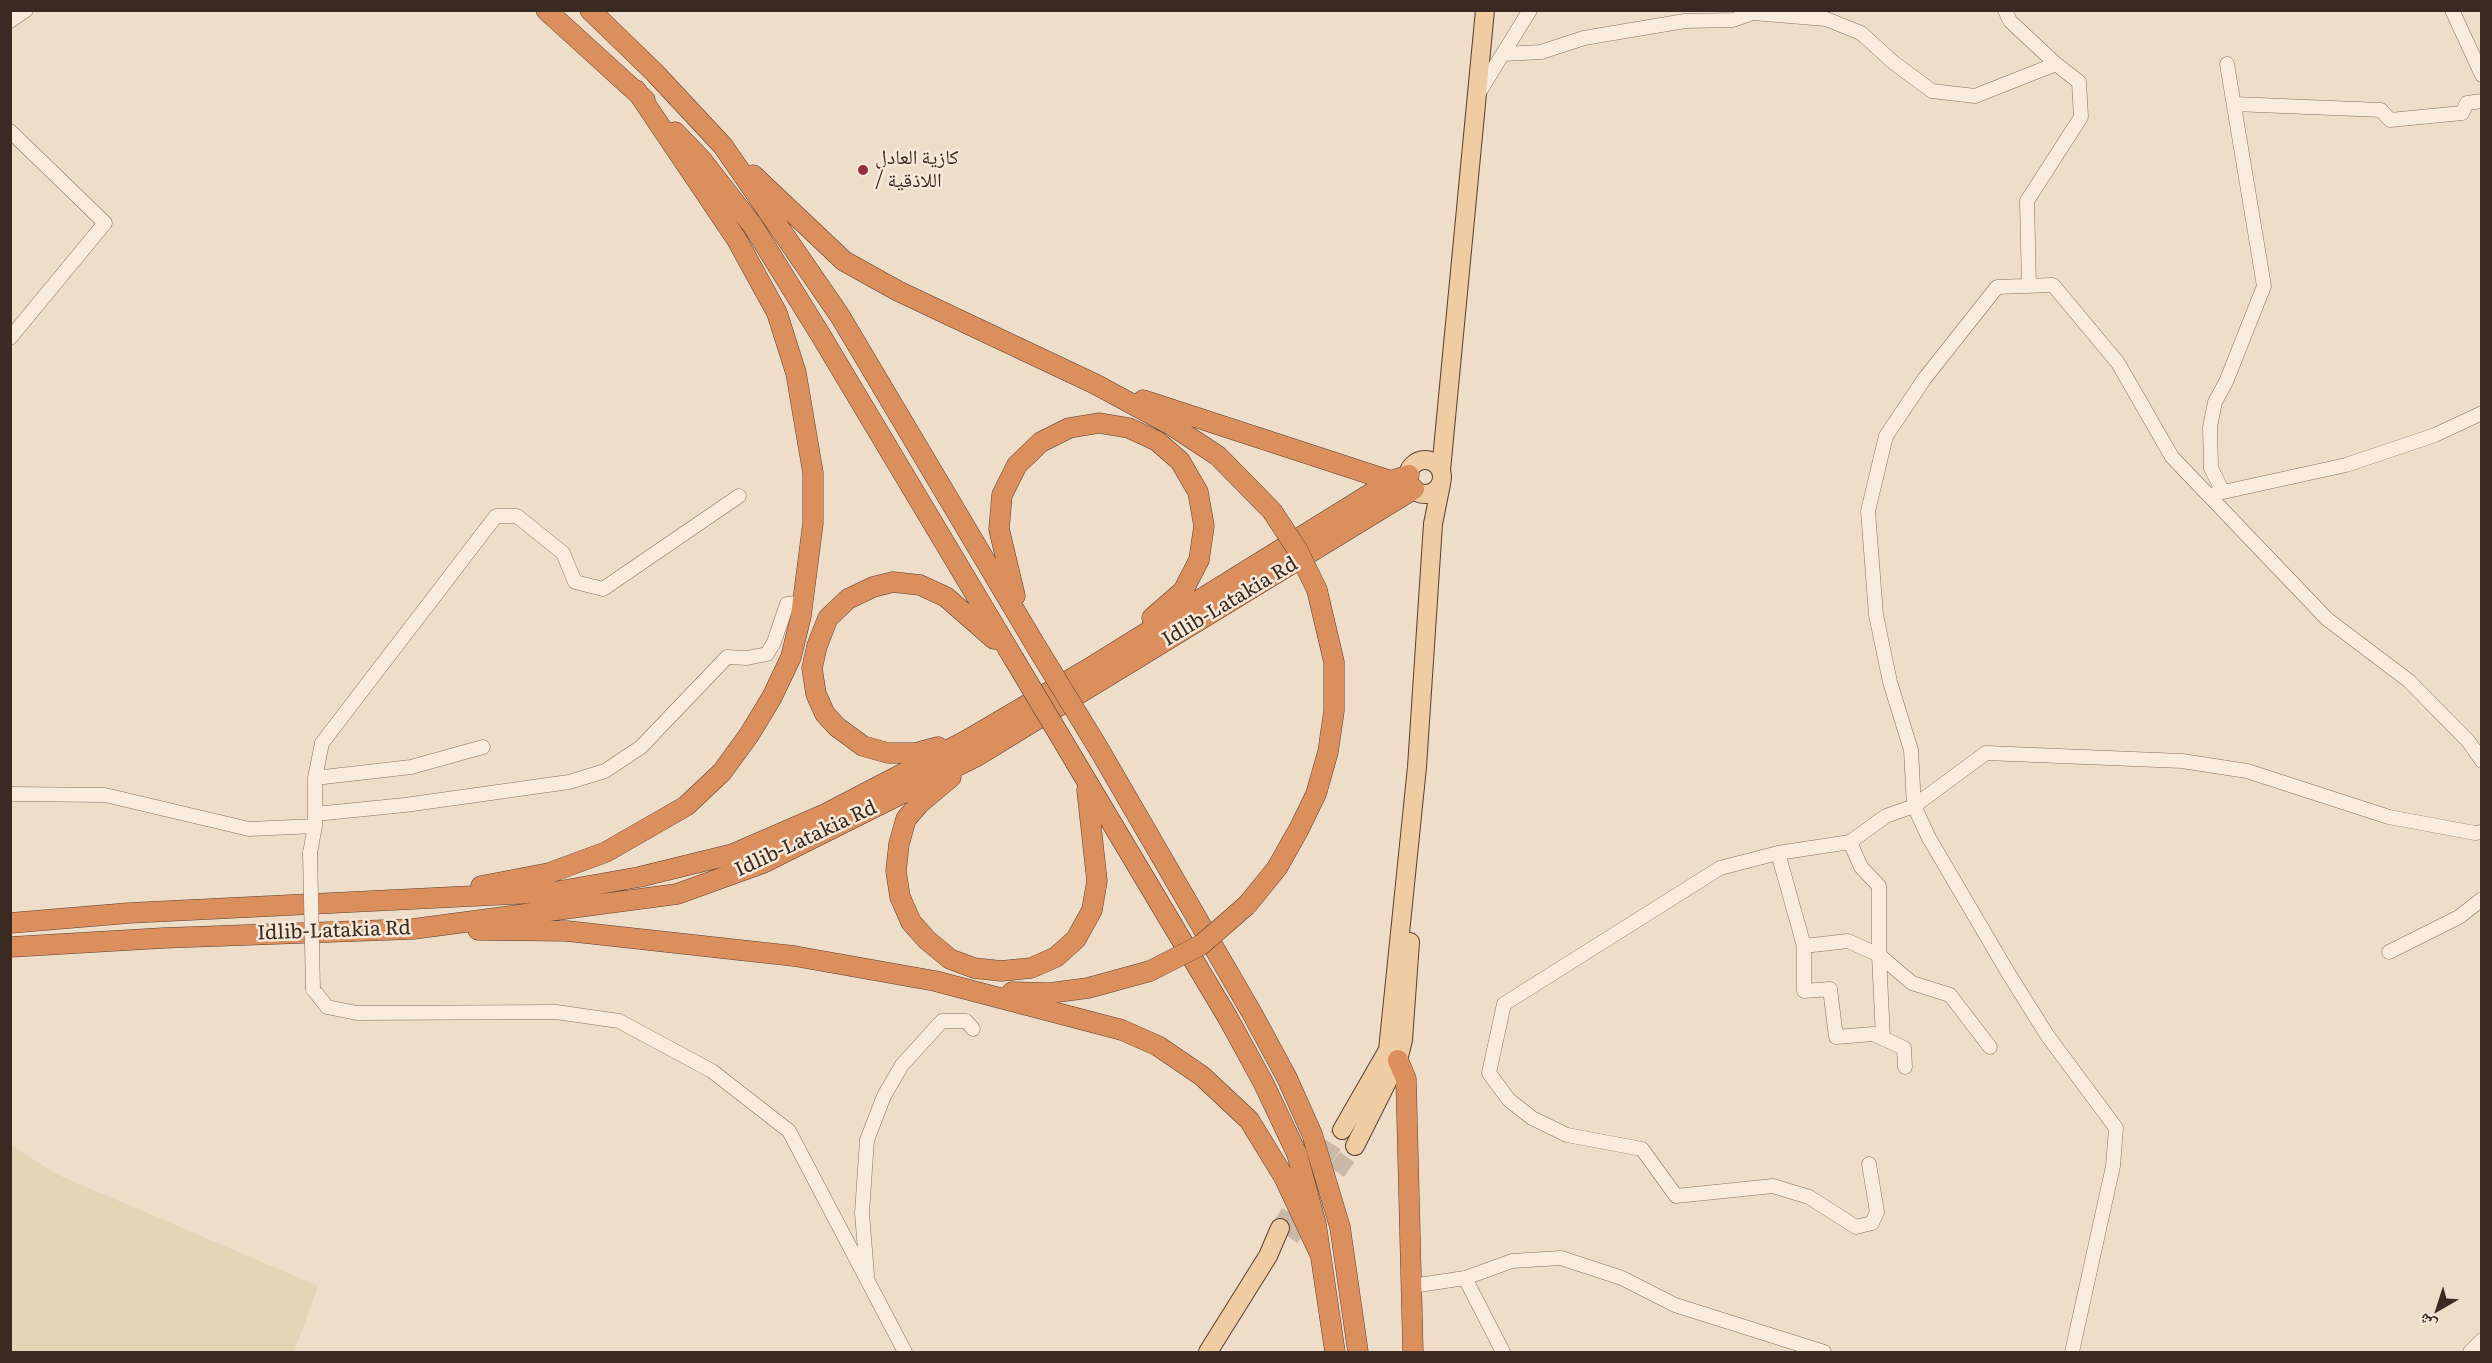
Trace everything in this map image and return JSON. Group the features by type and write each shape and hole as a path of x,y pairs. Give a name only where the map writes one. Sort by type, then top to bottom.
{"highway":[{"path":"546,10 636,90 701,159 753,226 820,334 1228,1018 1264,1084 1297,1154 1316,1224 1331,1308 1335,1353"},
{"path":"413,929 567,931 728,946 1014,993 1050,993 1088,988 1150,970 1201,945 1247,905 1277,868 1299,829 1316,794 1328,752 1334,711 1334,662 1317,590 1297,549 1272,511 1218,456 1171,425 1095,384 898,291 844,261 723,146 654,72 590,10"},
{"path":"405,901 549,873 606,852 686,806 722,772 749,735 772,697 791,657 803,603 813,523 813,473 796,373 777,313 737,240 636,90"},
{"path":"723,146 840,316 1100,751 1287,1078 1312,1134 1340,1227 1358,1353"},
{"path":"1095,384 1411,480"},
{"path":"1036,646 1021,614 1005,566 999,529 1002,495 1017,465 1041,442 1069,428 1099,423 1130,428 1157,441 1180,461 1198,492 1204,526 1199,560 1183,591 1093,666"},
{"name":"Idlib-Latakia Rd","path":"10,923 129,913 554,892 639,877 733,854 972,748 1093,666 1411,480"},
{"name":"Idlib-Latakia Rd","path":"10,948 152,939 413,929 677,894 763,863 972,748 1411,480"},
{"path":"972,748 888,753 863,746 837,727 825,714 816,694 812,668 817,646 828,618 848,599 873,587 894,582 920,585 946,597 1014,658"},
{"path":"972,748 906,819 899,844 896,871 900,897 912,922 927,940 950,959 974,968 1000,971 1031,968 1056,957 1076,939 1092,910 1097,881 1095,845 1086,781"},
{"path":"935,981 1122,1030 1158,1046 1202,1076 1249,1120 1284,1177 1320,1254"},
{"path":"1393,1055 1406,1079 1413,1353"}],"main road":[{"path":"1342,1131 1403,1040 1413,903 1407,875 1418,756 1433,524 1441,477 1443,431 1485,10"},
{"path":"1411,480 1443,431"},
{"path":"1411,480 1430,461 1441,477"},
{"path":"1411,480 1432,492 1441,477"},
{"path":"1411,480 1433,524"},
{"path":"1355,1146 1393,1055"},
{"path":"1208,1353 1268,1256 1285,1233"}],"street":[{"path":"10,21 26,10"},
{"path":"1477,96 1530,10"},
{"path":"2005,10 2010,21 2079,82 2081,117 2027,201 2029,286"},
{"path":"2452,10 2481,75"},
{"path":"1503,54 1541,52 1584,38 1685,21 1733,20 1753,13 1826,19 1861,33 1894,63 1932,91 1975,96 2056,64"},
{"path":"2223,492 2211,468 2210,427 2216,402 2264,286 2227,64"},
{"path":"2234,104 2381,110 2390,120 2462,113 2467,103 2481,101"},
{"path":"10,131 105,223 10,338"},
{"path":"2072,1353 2113,1167 2116,1128 2048,1035 2012,980 1929,838 1914,806 1911,750 1890,682 1876,615 1868,512 1886,436 1925,378 1997,287 2053,285 2118,363 2172,457 2327,619 2409,681 2469,741 2481,761"},
{"path":"2207,495 2346,465 2435,435 2481,413"},
{"path":"739,496 603,589 575,582 563,553 517,516 496,516 322,743 315,778 315,820 310,853 313,989 327,1007 357,1013 556,1012 619,1021 712,1071 789,1131 905,1353"},
{"path":"10,794 105,795 249,829 569,782 605,771 641,747 728,657 747,658 767,654 787,604 803,603"},
{"path":"315,778 411,767 483,747"},
{"path":"1869,1164 1877,1212 1872,1223 1856,1227 1809,1197 1773,1186 1676,1196 1642,1149 1567,1135 1532,1118 1509,1100 1489,1073 1504,1004 1720,868 1778,852 1850,842 1886,816 1914,806 1986,753 2170,761 2247,771 2388,817 2475,833 2481,832"},
{"path":"1850,842 1861,867 1879,886 1882,1038"},
{"path":"1778,852 1804,946 1804,991 1830,989 1836,1037 1873,1034 1904,1048 1905,1067"},
{"path":"2389,952 2459,917 2481,899"},
{"path":"1804,946 1848,941 1879,955 1912,983 1950,995 1990,1047"},
{"path":"868,1281 862,1213 867,1140 884,1096 902,1065 942,1021 966,1021 973,1029"},
{"path":"1412,1286 1465,1278 1512,1261 1561,1258 1622,1278 1675,1305 1824,1353"},
{"path":"1465,1278 1503,1353"},
{"path":"2470,1353 2481,1340"}],"shaded area":[{"path":"11,1145 58,1175 318,1286 294,1352 11,1352"}],"tunnel":[{"path":"1280,1228 1342,1130"},
{"path":"1290,1238 1355,1146"}],"place":[{"name":"كازية العادل / اللاذقية","path":"863,170"}]}
